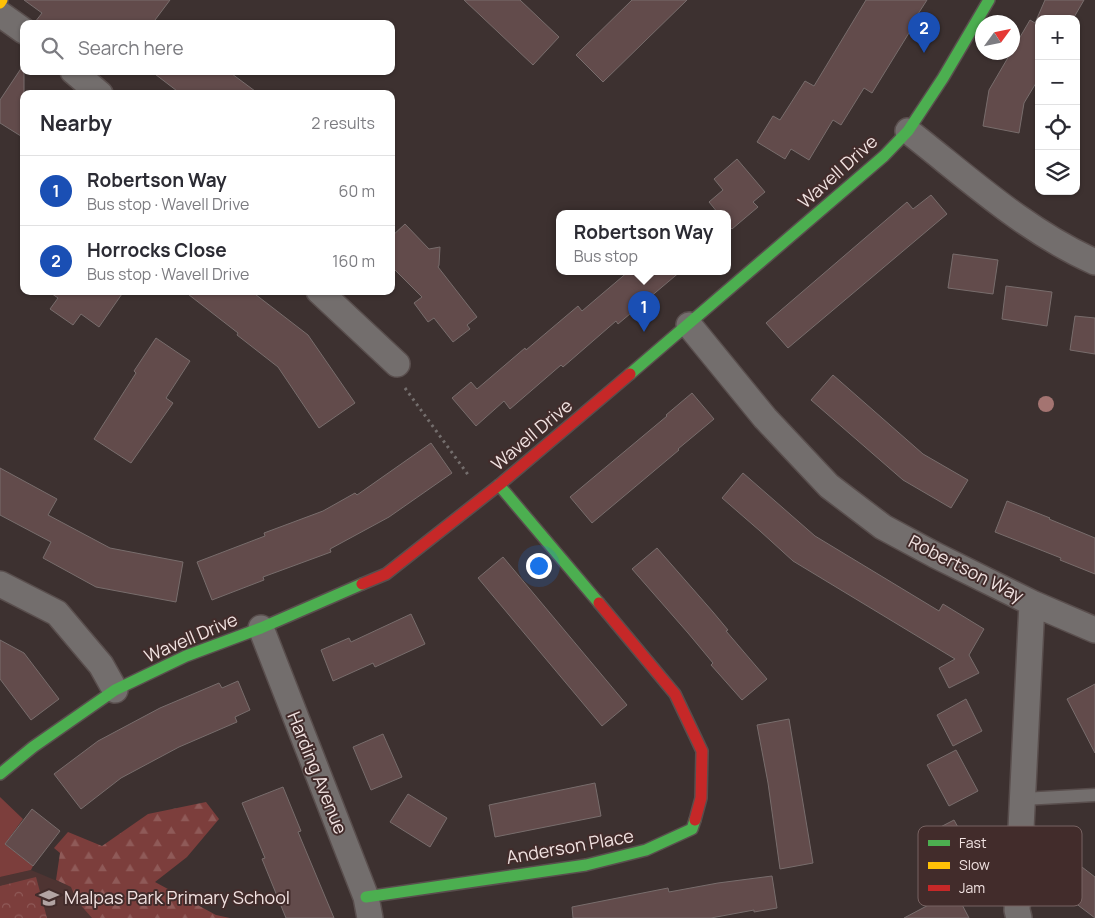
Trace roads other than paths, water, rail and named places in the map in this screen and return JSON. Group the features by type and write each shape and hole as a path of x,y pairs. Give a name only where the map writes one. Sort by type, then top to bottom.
{"street":[{"name":"Wavell Drive","path":"0,774 33,748 116,690 186,656 261,628 386,574 484,498 690,325 884,156 908,131 943,78 989,0"},
{"path":"0,14 20,28"},
{"path":"78,75 95,90"},
{"path":"908,131 1020,218 1078,254 1095,262"},
{"path":"323,295 397,364"},
{"name":"Robertson Way","path":"690,325 765,418 829,486 883,527 935,556 1032,603 1095,630"},
{"name":"Anderson Place","path":"368,907 586,865 646,850 692,829 701,798 702,752 675,694 500,485"},
{"path":"0,584 57,613 101,665 116,690"},
{"name":"Robertson Way","path":"1022,826 1032,603"},
{"name":"Harding Avenue","path":"261,628 368,907"}],"lane":[{"path":"1023,799 1095,795"}],"place":[{"name":"Horrocks Close","path":"924,53"},
{"name":"Robertson Way","path":"644,332"},
{"name":"Malpas Park Primary School","path":"49,898"}]}
